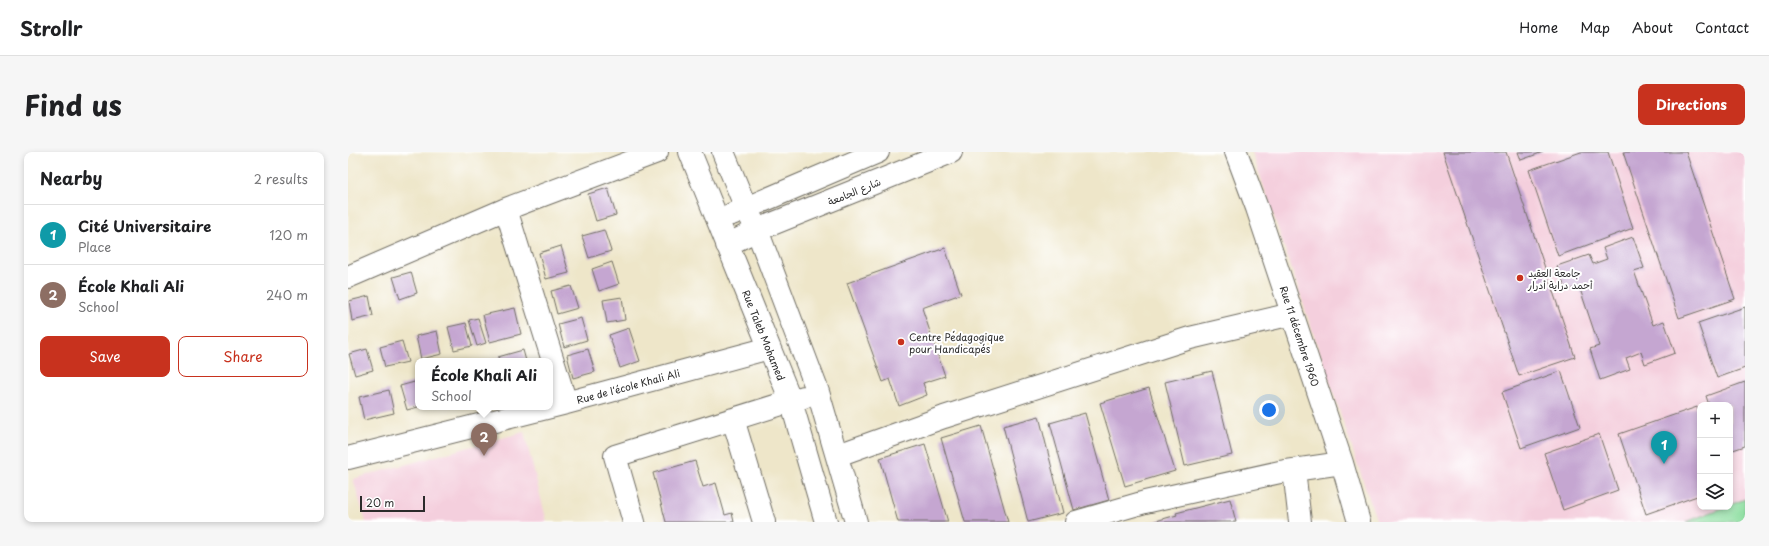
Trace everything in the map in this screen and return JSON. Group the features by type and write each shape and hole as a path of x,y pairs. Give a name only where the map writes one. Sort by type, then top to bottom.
{"street":[{"path":"348,277 506,209 657,152"},
{"name":"Rue Taleb Mohamed","path":"690,152 791,402 826,522"},
{"path":"723,152 746,208 757,230 818,392 838,455 856,522"},
{"path":"718,219 878,152"},
{"name":"شارع الجامعة","path":"727,245 757,230 951,152"},
{"name":"Rue 11 décembre 1960","path":"1236,152 1257,208 1342,463 1359,522"},
{"path":"506,209 552,358"},
{"path":"838,455 944,417 1190,338 1292,314"},
{"name":"Rue de l'école Khali Ali","path":"553,406 769,348"},
{"path":"553,361 566,403"},
{"path":"634,522 615,456 791,402 818,392"},
{"name":"Rue de l'école Khali Ali","path":"348,458 538,410"},
{"path":"733,420 764,522"},
{"path":"1076,522 1145,502 1280,472 1342,463"},
{"path":"1294,470 1300,522"}],"shaded area":[{"name":"جامعة العقيد أحمد دراية أدرار","path":"1252,152 1745,152 1745,522 1377,522"},
{"path":"524,432 547,522 366,522 353,479"}],"green space":[{"path":"1745,499 1745,522 1686,522 1717,510 1733,510 1733,504"}],"building":[{"path":"1443,152 1506,152 1575,357 1519,376"},
{"path":"1518,152 1543,152 1521,160"},
{"path":"1581,152 1608,152 1633,228 1558,256 1529,170"},
{"path":"1623,152 1686,152 1735,299 1679,318"},
{"path":"608,188 616,215 596,221 588,194"},
{"path":"604,230 611,251 589,258 582,236"},
{"path":"1633,237 1644,268 1634,271 1653,325 1664,321 1675,353 1645,364 1641,352 1626,358 1630,369 1600,380 1590,349 1599,346 1579,286 1566,291 1557,266 1589,255 1593,264 1607,259 1603,248"},
{"path":"561,246 569,273 546,279 539,253"},
{"name":"Centre Pédagogique pour Handicapés","path":"945,248 961,294 922,308 945,376 923,383 927,395 899,406 890,379 883,382 847,283"},
{"path":"612,262 619,284 599,291 592,269"},
{"path":"411,272 417,293 400,299 393,277"},
{"path":"571,286 578,308 557,314 551,291"},
{"path":"369,296 373,316 352,321 349,301"},
{"path":"622,297 625,320 607,323 603,300"},
{"path":"1745,307 1745,368 1717,378 1698,323"},
{"path":"515,308 521,334 490,342 483,315"},
{"path":"478,318 486,343 477,346 469,320"},
{"path":"581,318 587,340 564,347 558,324"},
{"path":"466,323 472,346 454,350 448,327"},
{"path":"629,328 640,361 620,368 609,335"},
{"path":"437,331 442,354 421,358 416,336"},
{"path":"402,341 408,362 385,367 380,347"},
{"path":"367,349 373,370 355,375 349,354"},
{"path":"588,349 595,372 573,378 567,355"},
{"path":"523,350 525,358 498,358"},
{"path":"1212,371 1232,455 1185,466 1165,382"},
{"path":"1561,371 1580,427 1521,448 1502,392"},
{"path":"415,382 415,408 407,410 400,386"},
{"path":"1745,382 1745,446 1733,450 1733,402 1708,402 1706,396"},
{"path":"1149,388 1175,471 1125,486 1100,403"},
{"path":"389,390 394,413 364,420 359,397"},
{"path":"1697,407 1697,496 1646,514 1619,434"},
{"path":"1085,413 1109,500 1074,510 1050,423"},
{"path":"1039,416 1063,513 1028,522 1003,426"},
{"path":"981,426 1008,522 965,522 941,438"},
{"path":"1599,434 1618,490 1563,510 1544,453"},
{"path":"925,444 948,522 898,522 880,458"},
{"path":"695,461 703,487 716,483 725,515 732,513 734,522 666,522 653,473"},
{"path":"1230,499 1236,522 1152,522 1177,515 1176,513"}],"place":[{"name":"جامعة العقيد أحمد دراية أدرار","path":"1520,278"},
{"name":"Centre Pédagogique pour Handicapés","path":"901,342"},
{"name":"École Khali Ali","path":"484,456"},
{"name":"Cité Universitaire","path":"1664,464"}]}
